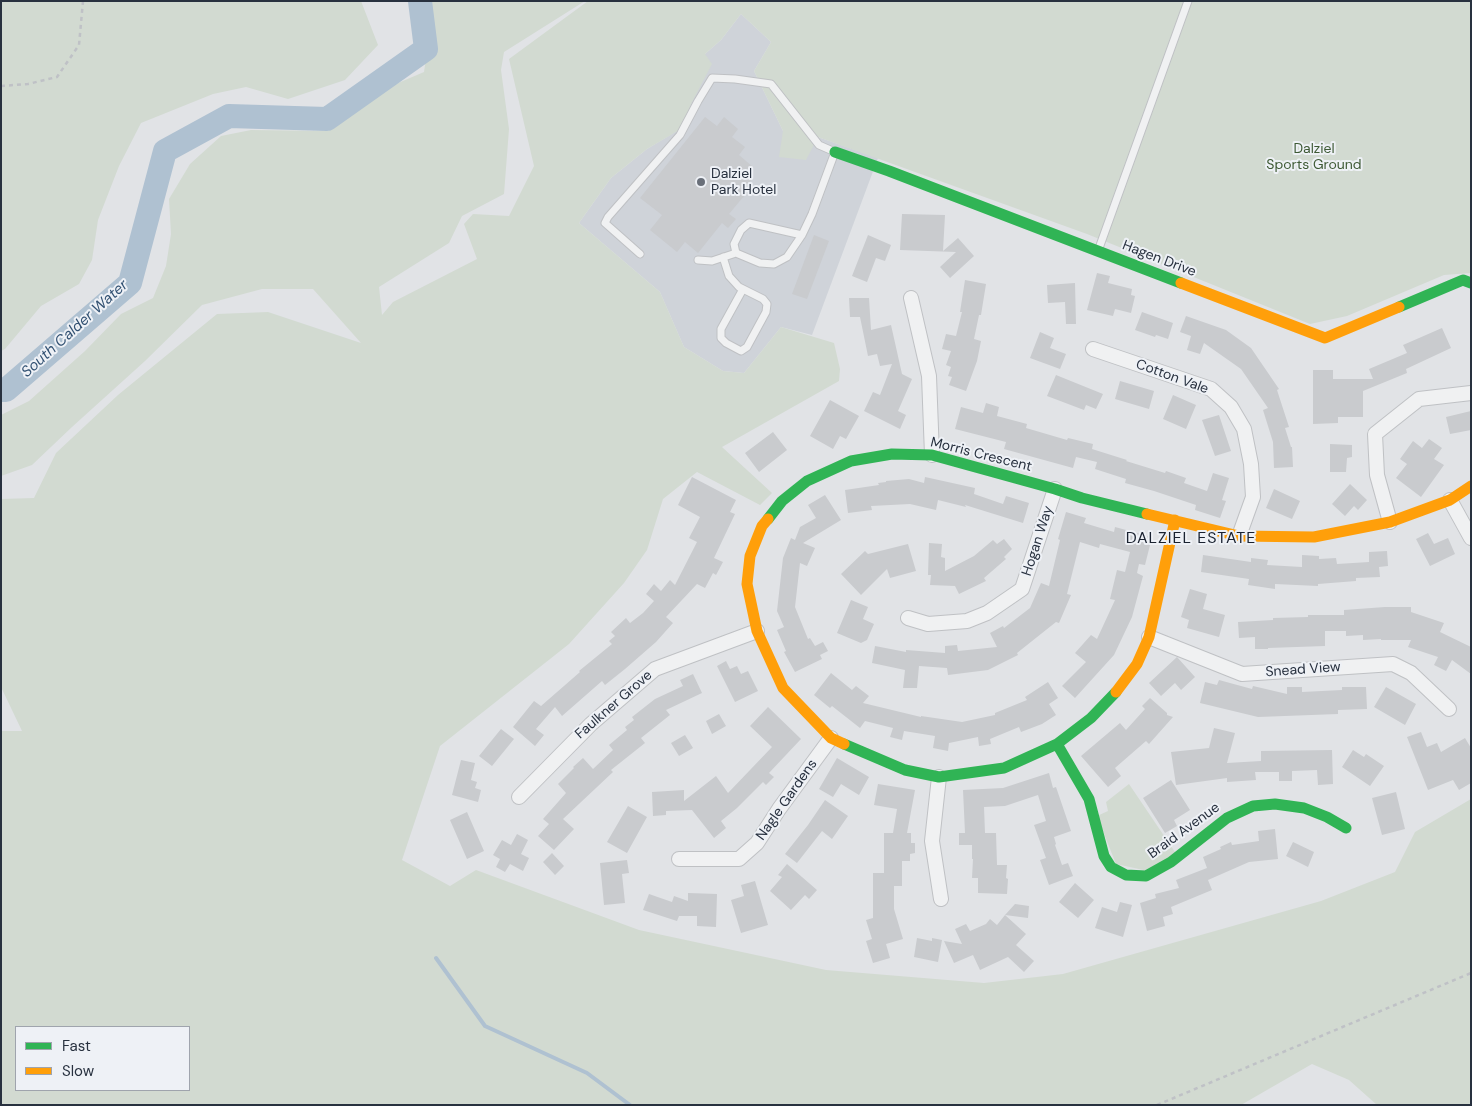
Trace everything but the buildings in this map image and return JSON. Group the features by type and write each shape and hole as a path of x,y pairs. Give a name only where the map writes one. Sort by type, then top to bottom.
{"street":[{"name":"Hagen Drive","path":"835,152 1325,338 1463,280 1471,283"},
{"path":"911,298 929,376 932,455"},
{"name":"Cotton Vale","path":"1093,349 1211,389 1231,407 1244,430 1251,464 1253,497 1240,536"},
{"path":"1390,522 1377,475 1375,434 1419,399 1471,393"},
{"name":"Morris Crescent","path":"1175,520 1149,637 1137,664 1119,689 1092,718 1057,744 1004,768 939,777 905,770 832,738 810,718 783,688 756,631 747,584 750,556 762,526 782,501 807,481 851,461 892,454 932,455 1082,498 1175,520 1240,536 1314,537 1390,522 1450,500 1471,486"},
{"name":"Hogan Way","path":"908,618 928,624 967,621 987,613 1022,589 1055,489"},
{"path":"1450,500 1471,538"},
{"name":"Faulkner Grove","path":"519,798 591,724 655,669 756,631"},
{"name":"Snead View","path":"1149,637 1242,674 1393,664 1411,673 1449,709"},
{"name":"Nagle Gardens","path":"679,859 739,858 757,843 779,809 832,738"},
{"name":"Braid Avenue","path":"1057,744 1089,799 1104,856 1111,866 1126,875 1146,876 1171,862 1227,818 1253,806 1275,804 1304,808 1327,817 1346,828"},
{"path":"939,777 932,841 941,899"}],"lane":[{"path":"1098,251 1188,1"},
{"path":"640,254 605,223 608,217 680,135 712,78 771,84 819,145 835,152 812,214 802,235 787,257 774,264 760,262 736,253 712,261 698,260"},
{"path":"736,253 734,244 741,230 748,223 802,235"},
{"path":"723,257 729,276 743,289 763,299 767,304 766,312 747,347 741,351 721,338 721,329 743,289"}],"path":[{"path":"1,86 28,84 57,77 79,44 84,1"},
{"path":"1157,1105 1471,973"}],"shaded area":[{"path":"741,14 771,42 754,71 783,131 818,137 878,158 812,335 781,327 744,373 723,371 684,347 660,292 579,223 611,178 647,149 685,126 705,54 721,40"}],"green space":[{"path":"1,1 361,1 378,45 345,80 288,99 246,87 213,94 141,123 119,166 98,220 92,260 79,284 41,306 5,349 1,351"},
{"name":"Dalziel Sports Ground","path":"430,1 585,1 504,52 501,70 509,129 504,194 462,216 449,243 379,287 382,315 393,302 477,259 464,224 473,214 509,216 534,166 509,59 588,1 1471,1 1471,273 1444,275 1347,316 1310,324 1087,234 818,137 806,160 779,157 783,131 754,71 771,42 741,14 721,40 705,54 712,64 690,106 686,126 647,149 611,178 579,223 660,292 684,347 723,371 744,373 781,327 834,343 840,369 839,381 722,447 772,493 760,505 697,472 663,499 647,550 624,583 569,644 440,746 402,860 450,886 476,870 639,930 826,970 984,983 1063,974 1321,901 1395,872 1415,832 1471,799 1471,1105 1377,1105 1349,1080 1312,1064 1241,1105 1,1105 1,731 22,731 1,687 1,499 34,498 56,453 118,395 217,314 268,312 361,343 313,289 262,289 202,305 145,361 32,465 1,476 1,415 29,401 85,351 121,314 153,298 166,266 171,234 169,199 190,164 221,136 251,130 328,131 384,89 424,72 431,23"},
{"path":"1129,784 1177,855 1148,871 1116,864 1097,816 1108,811 1106,802"}],"waterway":[{"name":"South Calder Water","path":"1,390 6,390 130,283 165,151 229,116 327,119 426,49 420,1"},
{"path":"436,958 485,1026 587,1073 630,1105"}],"traffic: fast":[{"path":"835,152 1181,283"},
{"path":"1399,307 1463,280 1471,283"},
{"path":"768,519 782,501 807,481 851,461 892,454 932,455 1082,498 1147,514"},
{"path":"844,744 905,770 939,777 1004,768 1057,744 1091,718 1116,692"},
{"path":"1057,744 1089,799 1104,856 1111,867 1126,875 1146,876 1171,862 1227,818 1253,806 1275,804 1304,808 1327,817 1346,828"}],"traffic: slow":[{"path":"1181,283 1325,338 1399,307"},
{"path":"1147,514 1239,536 1314,537 1390,522 1450,500 1471,486"},
{"path":"768,519 762,526 750,556 747,584 757,631 783,688 831,738 844,744"},
{"path":"1116,692 1137,664 1149,637 1175,520"}],"place":[{"name":"Dalziel Park Hotel","path":"701,182"}],"district":[{"name":"DALZIEL ESTATE","path":"1191,539"}]}
